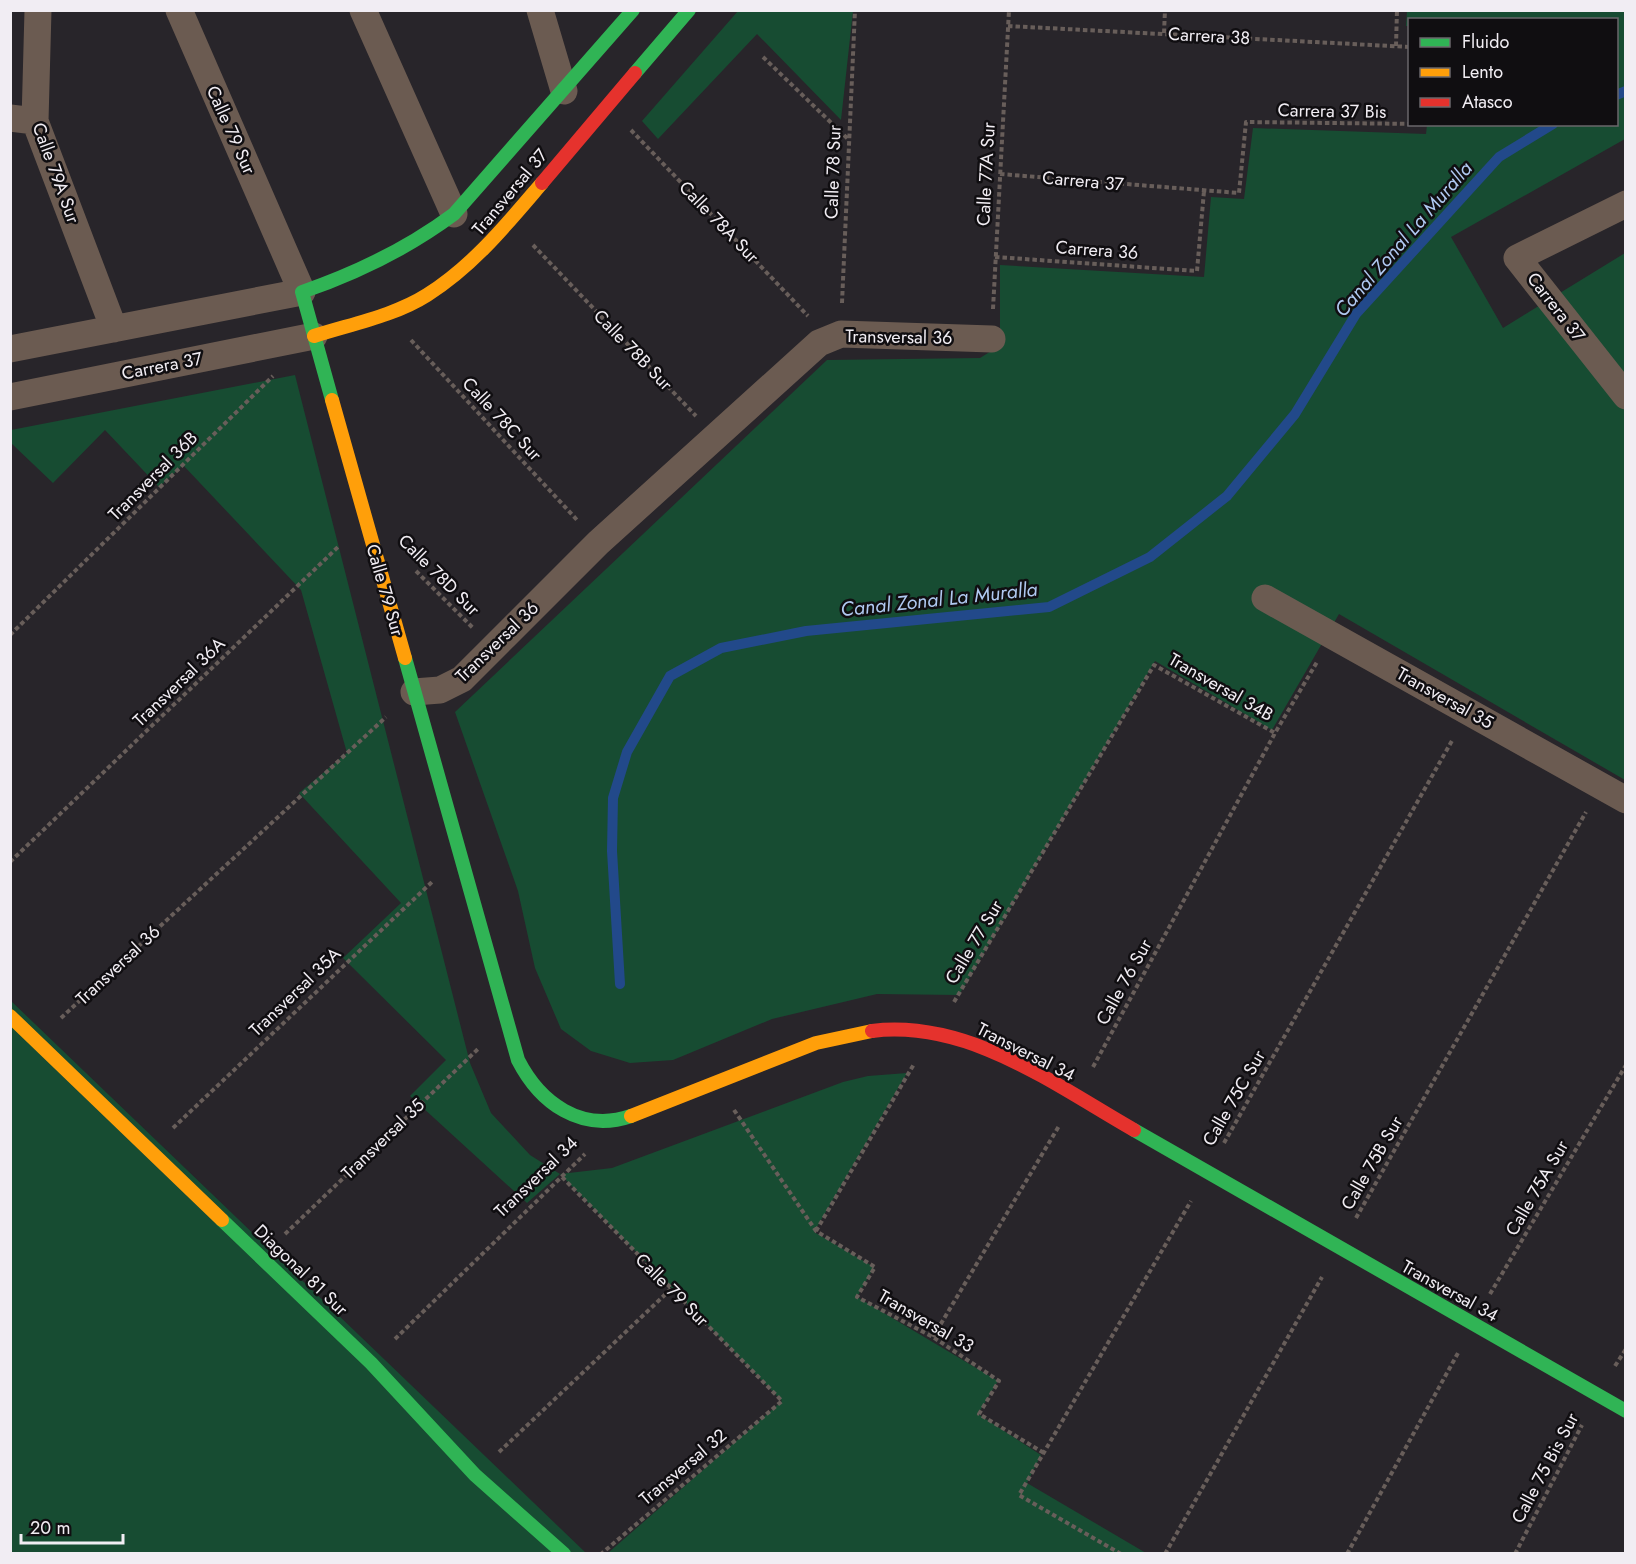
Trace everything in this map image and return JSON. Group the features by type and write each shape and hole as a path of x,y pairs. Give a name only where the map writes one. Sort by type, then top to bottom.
{"street":[{"name":"Calle 79A Sur","path":"38,10 23,120 114,329"},
{"name":"Calle 79 Sur","path":"179,10 302,292 507,1022 525,1077 558,1110 590,1121 619,1120"},
{"path":"363,10 454,214"},
{"path":"540,10 564,91"},
{"name":"Transversal 37","path":"302,292 382,262 418,242 454,214 633,10"},
{"name":"Transversal 37","path":"314,336 387,313 426,296 483,252 689,10"},
{"name":"Carrera 37","path":"1626,204 1517,258 1626,396"},
{"path":"10,349 302,292"},
{"name":"Carrera 37","path":"10,397 314,336"},
{"name":"Transversal 36","path":"414,693 440,690 462,680 598,543 819,343 836,336 992,339"},
{"name":"Transversal 35","path":"1264,598 1626,800"},
{"name":"Diagonal 81 Sur","path":"10,1016 151,1149 371,1363 475,1475 564,1554"},
{"name":"Transversal 34","path":"619,1120 839,1036 886,1029 932,1030 980,1046 1076,1098 1626,1411"}],"path":[{"name":"Calle 78 Sur","path":"836,336 855,10"},
{"name":"Calle 77A Sur","path":"992,339 1009,10"},
{"path":"1164,33 1165,10"},
{"path":"1396,46 1397,10"},
{"name":"Carrera 38","path":"1008,26 1408,47"},
{"path":"763,57 848,139"},
{"name":"Calle 78A Sur","path":"608,106 836,336"},
{"name":"Carrera 37 Bis","path":"1239,194 1246,122 1408,125"},
{"name":"Carrera 37","path":"1000,174 1239,194"},
{"name":"Carrera 36","path":"995,257 1197,271 1204,191"},
{"name":"Calle 78B Sur","path":"551,264 716,436"},
{"name":"Calle 78C Sur","path":"387,313 598,543"},
{"name":"Transversal 36B","path":"10,635 280,369"},
{"name":"Transversal 36A","path":"10,862 366,521"},
{"name":"Calle 78D Sur","path":"413,568 493,648"},
{"name":"Calle 76 Sur","path":"933,1337 1076,1098 1275,733 1333,635"},
{"name":"Transversal 34B","path":"1155,665 1275,733"},
{"name":"Calle 77 Sur","path":"816,1231 932,1030 959,995 1155,665"},
{"name":"Transversal 36","path":"37,1041 414,693"},
{"name":"Calle 75C Sur","path":"1121,1554 1019,1495 1207,1172 1469,712"},
{"name":"Calle 75B Sur","path":"1165,1554 1601,786"},
{"name":"Transversal 35A","path":"151,1149 460,856"},
{"name":"Transversal 35","path":"261,1257 507,1022"},
{"name":"Calle 75A Sur","path":"1473,1324 1626,1065"},
{"name":"Transversal 33","path":"717,1083 816,1231 875,1267 857,1297 933,1337 999,1381 979,1414 1044,1453"},
{"name":"Transversal 34","path":"371,1363 619,1120"},
{"name":"Calle 79 Sur","path":"562,1177 782,1401"},
{"path":"475,1475 671,1289"},
{"path":"1347,1554 1445,1380"},
{"name":"Calle 75 Bis Sur","path":"1515,1554 1598,1396"},
{"name":"Transversal 32","path":"601,1554 782,1401"}],"green space":[{"path":"738,11 853,11 841,120 757,34 658,139 642,121"},
{"path":"1407,11 1625,11 1625,139 1451,237 1503,328 1625,253 1625,780 1339,614 1272,730 1155,661 959,995 877,994 772,1019 673,1060 630,1063 591,1051 561,1029 535,968 518,891 455,712 827,360 980,358 996,348 1000,332 1000,265 1204,277 1211,197 1244,199 1253,128 1426,134 1427,126 1618,126 1618,18 1408,18 1408,26 1406,26"},
{"path":"295,375 470,1063 491,1113 530,1155 560,1174 527,1203 410,1096 446,1060 343,958 401,903 299,793 347,753 301,590 183,465 159,487 105,430 53,483 11,443 11,430"},
{"path":"10,1000 586,1553 11,1553"},
{"path":"907,1073 814,1232 874,1267 857,1297 998,1381 978,1414 1041,1455 1027,1483 1146,1553 608,1553 782,1401 560,1174 612,1168 843,1082 868,1076"}],"waterway":[{"name":"Canal Zonal La Muralla","path":"1618,94 1626,91"},
{"name":"Canal Zonal La Muralla","path":"620,984 612,851 613,798 627,752 670,676 721,648 806,631 1049,607 1150,557 1227,496 1295,414 1356,314 1499,157 1550,126"}],"traffic: fast":[{"path":"332,400 302,292 381,259 454,214 633,10"},
{"path":"635,73 689,10"},
{"path":"405,658 518,1060 538,1089 564,1110 579,1117 595,1120 613,1120 631,1116"},
{"path":"1134,1130 1626,1411"},
{"path":"222,1220 371,1363 475,1475 564,1554"}],"traffic: slow":[{"path":"314,336 401,309 444,284 474,258 542,183"},
{"path":"332,400 405,658"},
{"path":"10,1016 222,1220"},
{"path":"631,1116 816,1043 872,1031"}],"traffic: jam":[{"path":"542,183 635,73"},
{"path":"872,1031 908,1030 942,1035 976,1045 1042,1076 1134,1130"}]}
